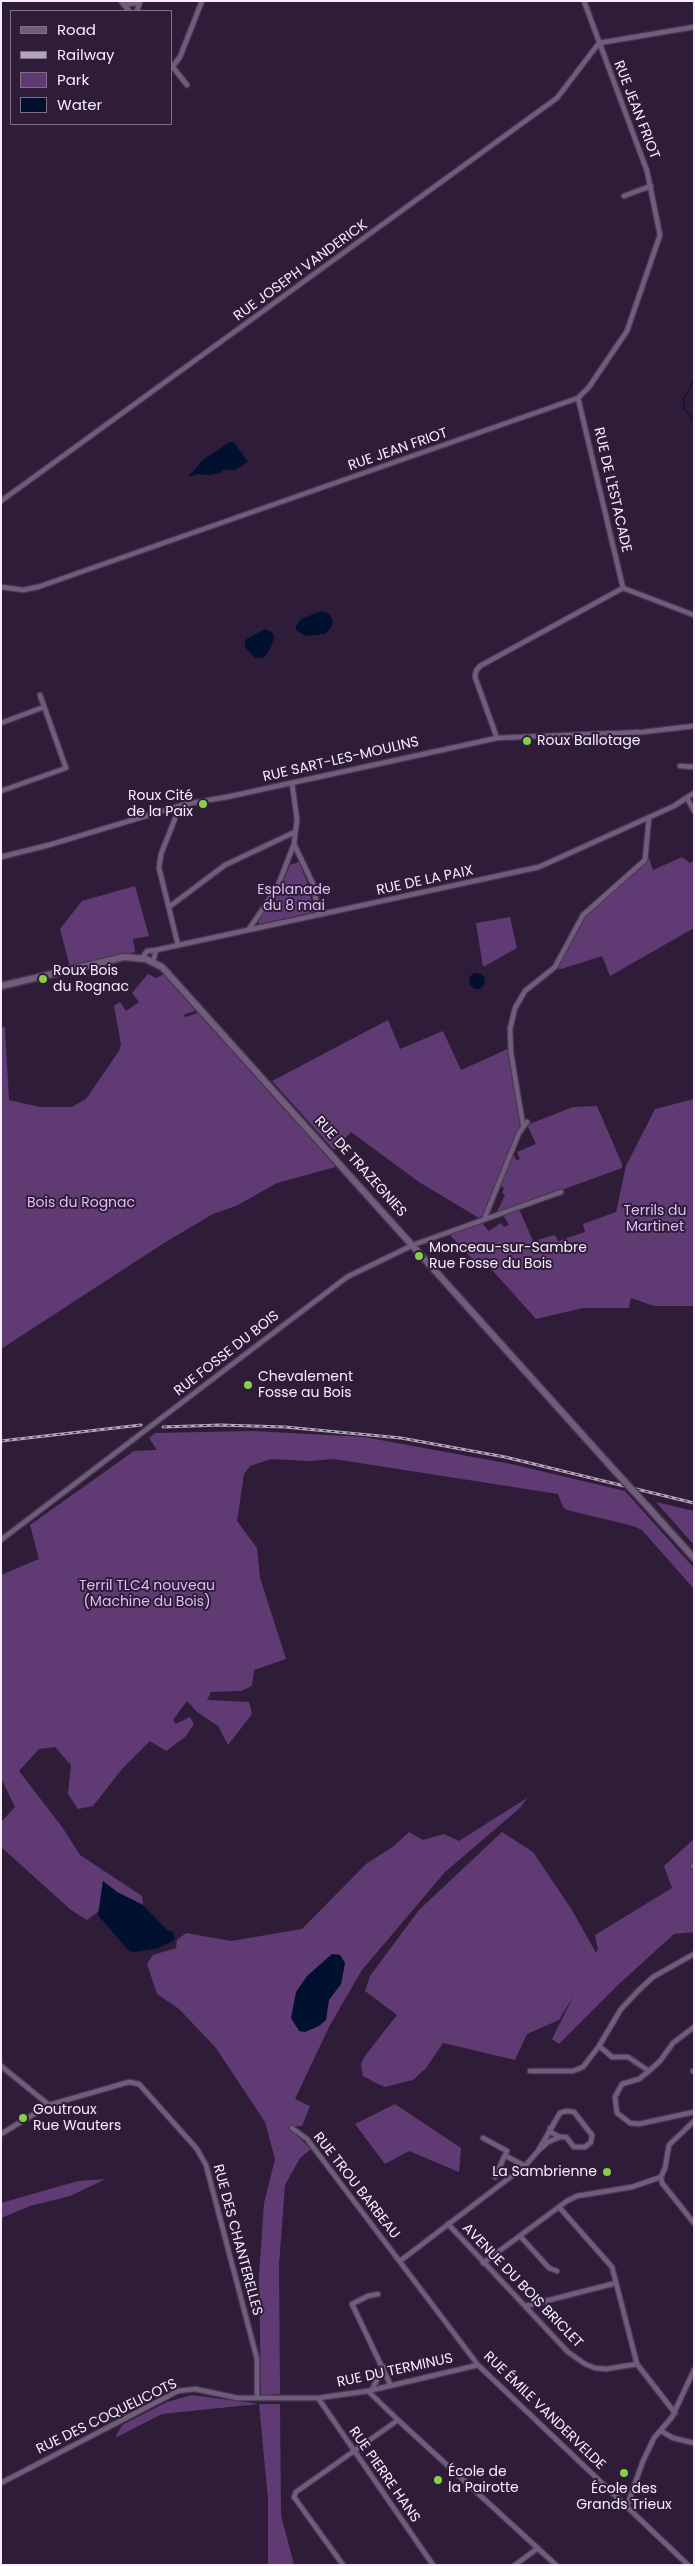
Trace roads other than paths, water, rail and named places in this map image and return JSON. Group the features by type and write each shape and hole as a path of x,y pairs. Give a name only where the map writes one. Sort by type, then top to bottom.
{"main road":[{"name":"RUE DE TRAZEGNIES","path":"1,986 122,958 142,958 154,962 172,978 694,1558"}],"street":[{"path":"187,84 172,65 180,57 202,1"},
{"name":"RUE JEAN FRIOT","path":"1,587 23,590 38,586 578,398 589,387 627,331 658,246 660,224 651,186 584,1"},
{"path":"122,3 140,2"},
{"path":"599,44 694,27"},
{"name":"RUE JOSEPH VANDERICK","path":"1,501 557,98 599,44"},
{"path":"624,196 651,186"},
{"name":"RUE DE L'ESTACADE","path":"578,398 623,588"},
{"path":"497,738 475,678 480,666 623,588 694,615"},
{"path":"1,791 66,768 40,695"},
{"path":"1,723 44,708"},
{"name":"RUE SART-LES-MOULINS","path":"1,857 180,806 497,738 643,732 694,726"},
{"path":"680,766 694,766"},
{"path":"249,929 278,888 294,844 296,807 292,782"},
{"name":"RUE DE LA PAIX","path":"142,958 147,951 539,867 649,818 694,793"},
{"path":"687,798 694,811"},
{"path":"178,945 160,868 162,854 180,806"},
{"path":"486,1217 525,1124 510,1039 511,1022 515,1008 525,991 555,967 583,915 645,860 649,818"},
{"path":"168,907 226,865 296,832"},
{"path":"294,844 313,884 319,915"},
{"path":"154,962 156,950"},
{"name":"RUE FOSSE DU BOIS","path":"1,1540 337,1284 366,1266 413,1245 486,1217 492,1218 561,1192"},
{"path":"530,2071 573,2071 582,2067 599,2046 621,2009 639,1990 653,1977 694,1954"},
{"path":"694,2026 673,2043 650,2071 639,2078 622,2084 617,2091 615,2105 617,2113 623,2119 630,2123 639,2124 694,2112"},
{"path":"599,2046 612,2056 628,2057 650,2071"},
{"path":"1,2066 49,2105"},
{"name":"RUE DES CHANTERELLES","path":"1,2134 49,2105 130,2082 139,2084 197,2149 206,2165 257,2359 257,2398"},
{"path":"400,2261 525,2166 548,2142 560,2137 566,2137 574,2147 579,2148 591,2142 592,2135 574,2112 566,2111 560,2113 538,2151"},
{"path":"693,2221 662,2183 661,2177 665,2168 669,2144 694,2121"},
{"name":"RUE TROU BARBEAU","path":"292,2128 306,2138 400,2261"},
{"path":"550,2128 552,2133 560,2137"},
{"path":"483,2138 525,2166"},
{"path":"495,2177 507,2153"},
{"path":"483,2263 577,2196 632,2187 661,2177"},
{"path":"559,2207 608,2260 612,2267 637,2364 675,2413"},
{"name":"AVENUE DU BOIS BRICLET","path":"448,2224 568,2352 585,2364 606,2369 637,2364"},
{"path":"520,2236 549,2268 556,2271"},
{"name":"RUE ÉMILE VANDERVELDE","path":"400,2261 478,2365 688,2565"},
{"path":"526,2306 616,2283"},
{"path":"378,2294 368,2296 352,2304 384,2367 391,2386"},
{"name":"RUE DU TERMINUS","path":"257,2398 318,2398 370,2391 478,2365"},
{"path":"384,2367 370,2391 398,2420 556,2565"},
{"path":"626,2506 654,2438 675,2413 694,2370"},
{"name":"RUE DES COQUELICOTS","path":"1,2483 178,2392 195,2389 238,2398 257,2398"},
{"name":"RUE PIERRE HANS","path":"318,2398 433,2565"},
{"path":"343,2565 294,2497 296,2492 398,2420"},
{"path":"661,2431 673,2438 694,2443"},
{"path":"515,2565 538,2548"}],"water":[{"path":"230,442 234,442 248,462 235,470 222,470 221,473 197,474 188,477 204,459"},
{"path":"322,611 330,615 333,621 331,628 325,634 306,636 296,630 296,626 301,619"},
{"path":"265,629 272,632 274,637 271,647 262,658 255,658 245,647 245,640"},
{"path":"474,973 480,973 485,978 483,987 474,989 469,984 469,978"},
{"path":"103,1881 117,1892 143,1905 167,1930 173,1932 175,1938 173,1941 155,1949 133,1952 128,1950 98,1915"},
{"path":"332,1954 340,1955 345,1963 341,1984 329,2000 326,2020 319,2026 305,2032 299,2031 291,2018 296,1992 307,1976"}],"waterway":[{"path":"694,380 684,399 684,408 694,422"}],"railway":[{"path":"1,1441 141,1425"},
{"path":"163,1427 220,1425 285,1427 401,1438 505,1457 694,1503"}],"place":[{"name":"Roux Ballotage","path":"527,741"},
{"name":"Roux Cité de la Paix","path":"203,804"},
{"name":"Roux Bois du Rognac","path":"43,979"},
{"name":"Monceau-sur-Sambre Rue Fosse du Bois","path":"419,1256"},
{"name":"Chevalement Fosse au Bois","path":"248,1385"},
{"name":"Goutroux Rue Wauters","path":"23,2118"},
{"name":"La Sambrienne","path":"607,2172"},
{"name":"École des Grands Trieux","path":"624,2473"},
{"name":"École de la Pairotte","path":"438,2480"}],"park label":[{"name":"Esplanade du 8 mai","path":"294,898"},
{"name":"Bois du Rognac","path":"81,1203"},
{"name":"Terrils du Martinet","path":"655,1220"},
{"name":"Terril TLC4 nouveau (Machine du Bois)","path":"147,1594"}]}
